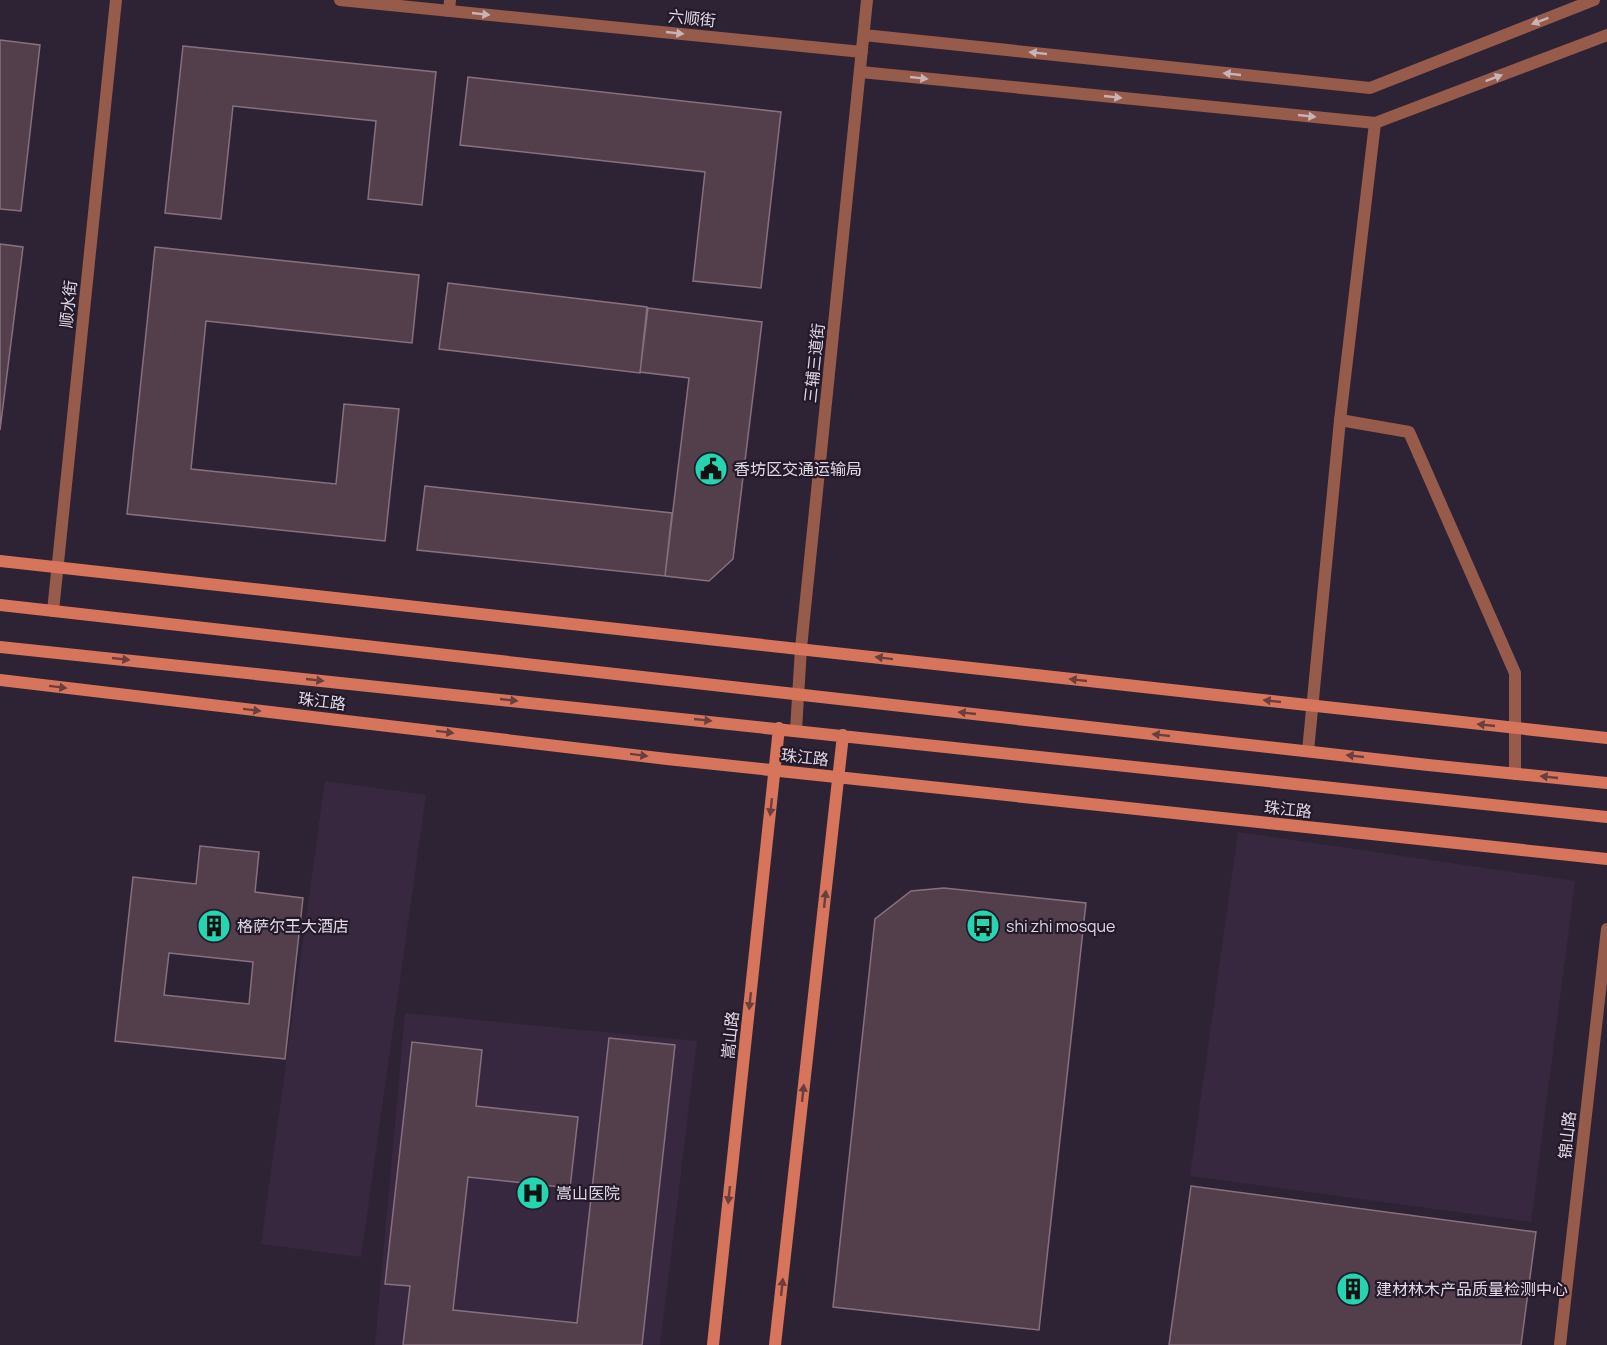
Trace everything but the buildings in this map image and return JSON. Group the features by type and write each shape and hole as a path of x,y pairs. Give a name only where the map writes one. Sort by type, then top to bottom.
{"main road":[{"path":"0,561 1607,738"},
{"path":"0,605 1607,783"},
{"name":"珠江路","path":"0,647 1607,817"},
{"name":"珠江路","path":"0,680 775,770 1607,860"},
{"name":"嵩山路","path":"713,1345 779,728"},
{"path":"775,1345 843,735"}],"street":[{"name":"顺水街","path":"53,611 116,0"},
{"name":"六顺街","path":"340,0 450,5 862,52"},
{"name":"三辅三道街","path":"796,730 801,648 867,0"},
{"path":"864,35 1370,88 1594,0"},
{"path":"861,72 1376,123 1607,35"},
{"path":"1308,751 1340,420 1376,123"},
{"path":"1340,420 1408,432 1515,673 1515,774"},
{"name":"锦山路","path":"1560,1345 1607,929"}],"shaded area":[{"path":"325,781 426,795 361,1257 261,1244"},
{"path":"1238,832 1575,881 1531,1222 1190,1176"},
{"name":"嵩山医院","path":"405,1013 697,1041 660,1345 375,1345"}],"place":[{"name":"香坊区交通运输局","path":"711,469"},
{"name":"格萨尔王大酒店","path":"214,926"},
{"name":"shi zhi mosque","path":"983,926"},
{"name":"嵩山医院","path":"533,1193"},
{"name":"建材林木产品质量检测中心","path":"1353,1289"}]}
